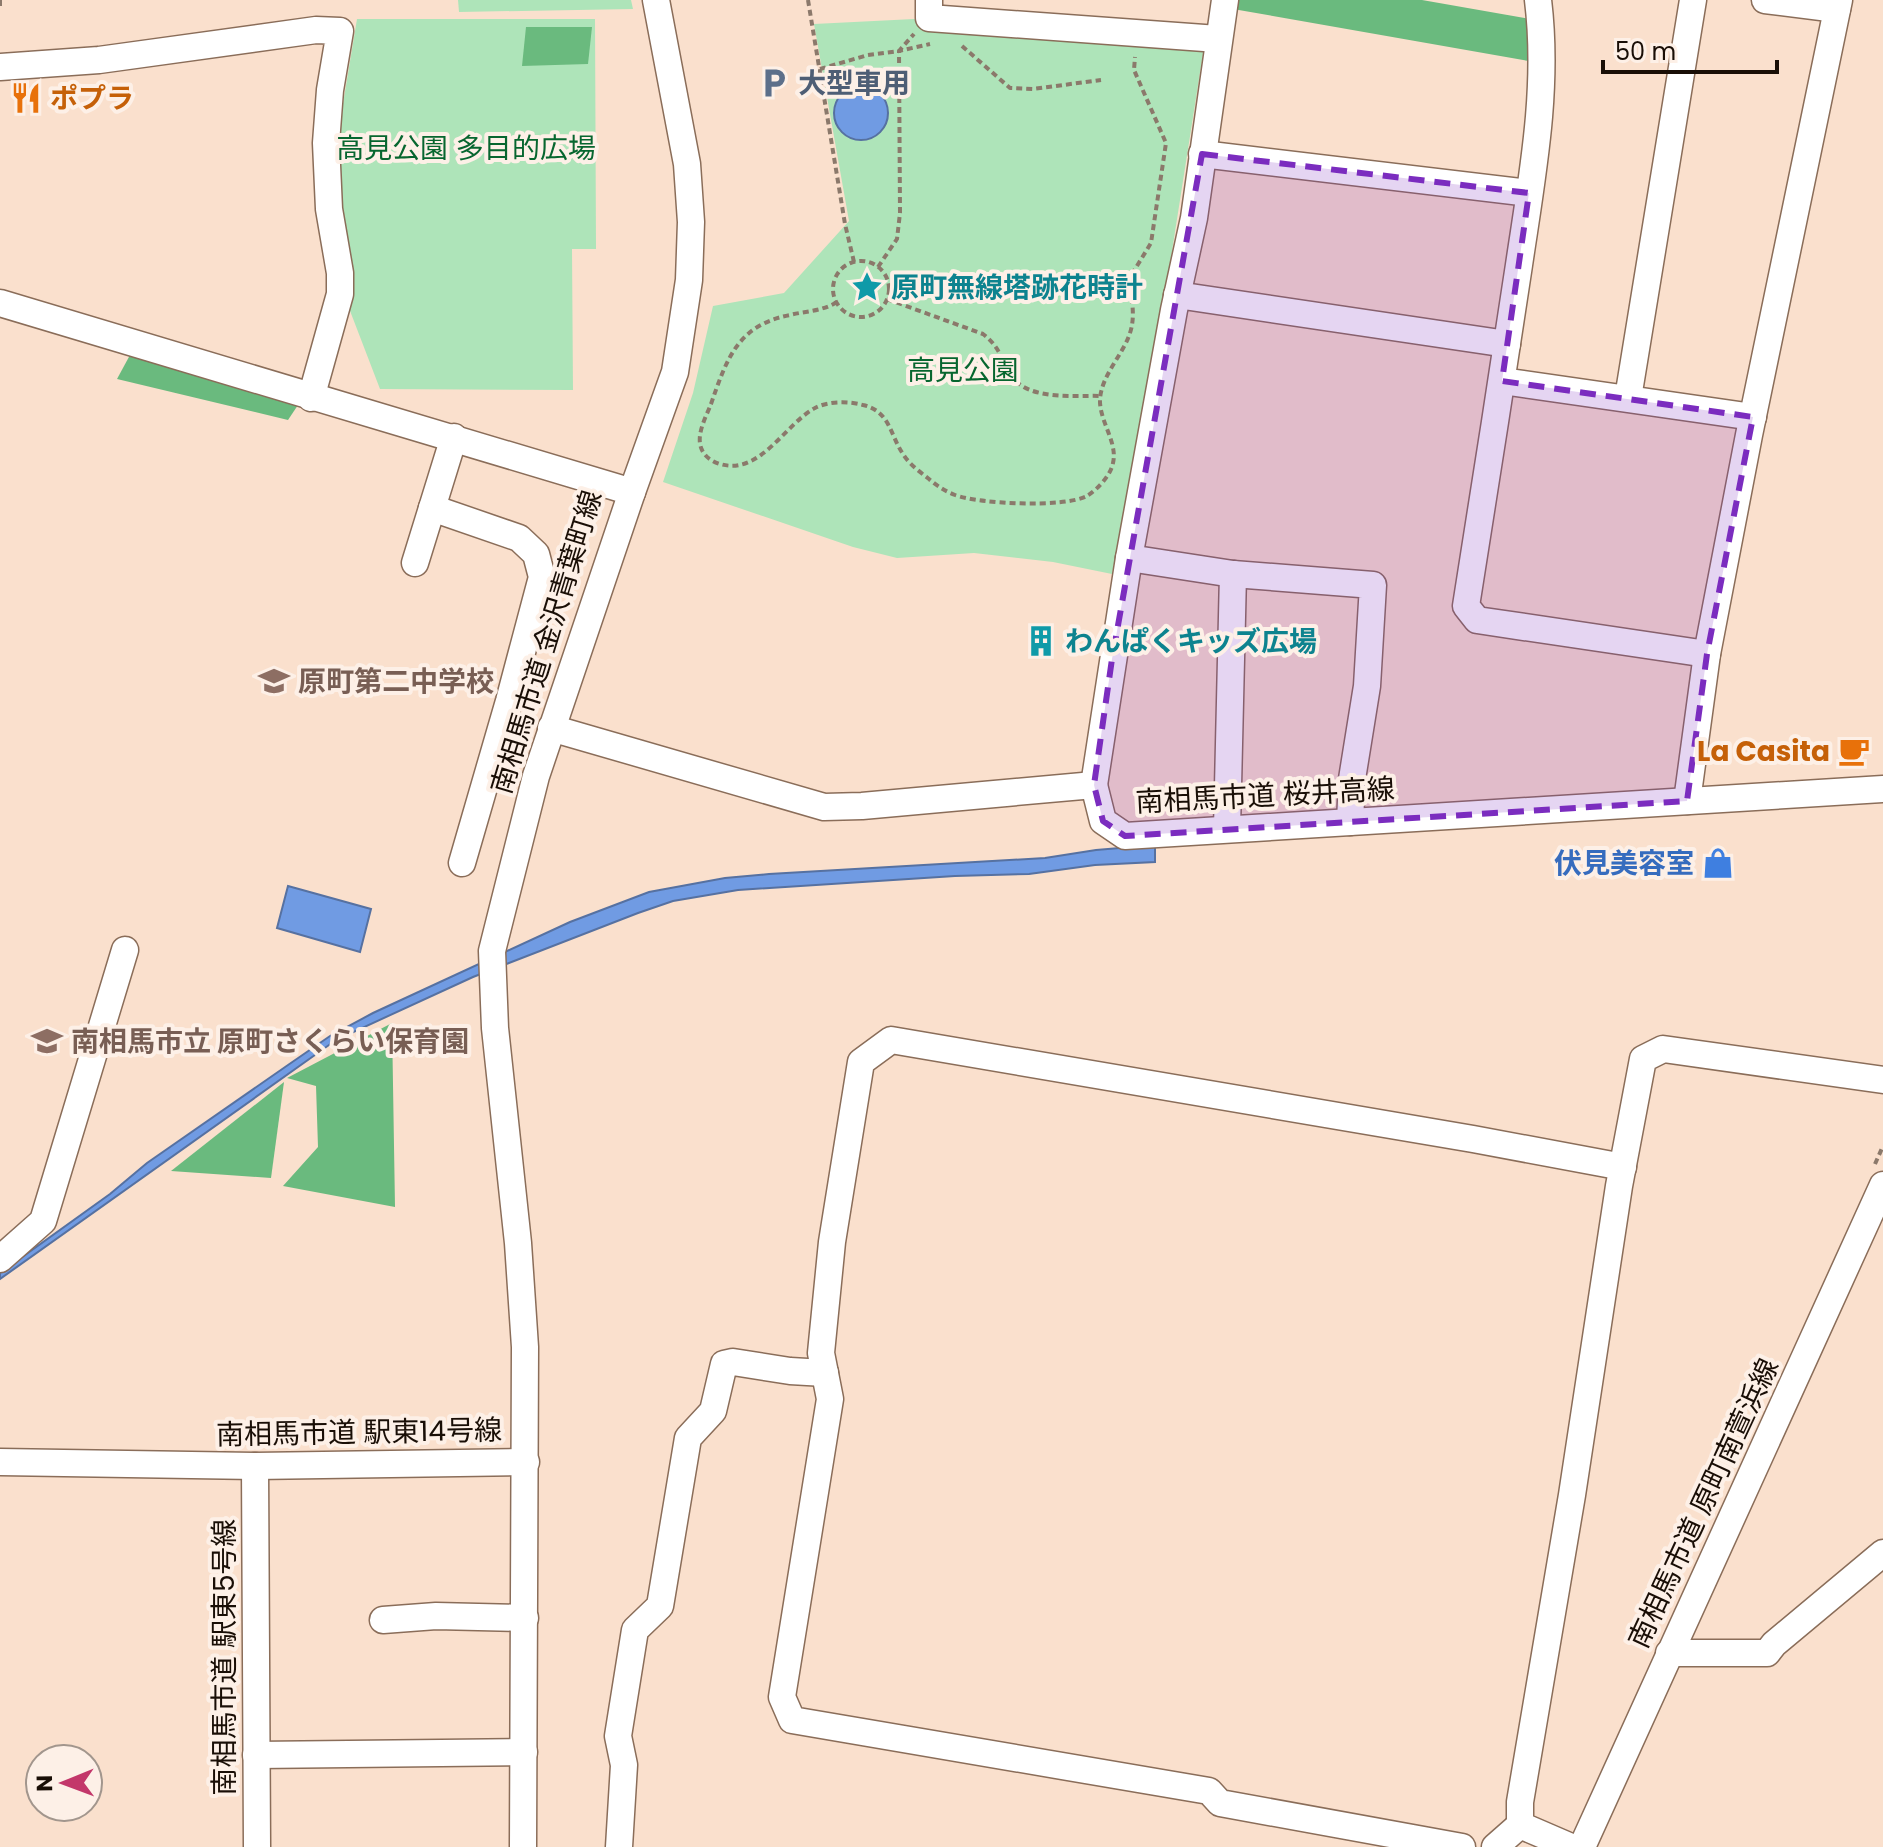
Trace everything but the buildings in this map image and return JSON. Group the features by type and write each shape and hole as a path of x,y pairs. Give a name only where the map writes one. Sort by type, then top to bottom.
{"street":[{"path":"632,492 675,372 689,280 691,222 687,164 656,0"},
{"path":"1094,785 1129,558 1194,218 1225,0"},
{"path":"1538,0 1543,89 1502,381 1466,606 1477,620 1707,654"},
{"path":"1628,398 1693,0"},
{"path":"1687,801 1707,654 1838,5 1765,0"},
{"path":"932,20 1218,39"},
{"path":"0,67 99,60 316,30 340,31 330,90 326,143 329,209 340,273 340,294 311,398"},
{"path":"1202,154 1529,193"},
{"path":"1177,295 1507,344"},
{"name":"南相馬市道 金沢青葉町線","path":"0,303 632,492 551,728 492,951 525,1347 526,1462"},
{"path":"1502,381 1753,417"},
{"path":"415,563 454,437"},
{"path":"432,508 519,538 536,554 542,577 462,863"},
{"path":"1129,558 1233,574 1373,585 1367,686 1352,779 1350,822"},
{"path":"1227,829 1233,574"},
{"name":"南相馬市道 桜井高線","path":"551,728 824,807 906,803 1094,785 1103,821 1125,836 1883,789"},
{"path":"0,1259 43,1221 125,950"},
{"path":"1462,1847 1220,1803 1209,1791 792,1720 782,1697 830,1399 821,1353 832,1242 861,1062 891,1040 1623,1167"},
{"path":"1495,1847 1520,1825 1520,1802 1643,1059 1663,1049 1883,1080"},
{"name":"南相馬市道 原町南萱浜線","path":"1582,1847 1883,1185"},
{"path":"619,1847 624,1765 618,1736 635,1630 660,1606 688,1438 713,1411 724,1364 733,1362 825,1373"},
{"name":"南相馬市道 駅東14号線","path":"0,1462 255,1466 526,1462 523,1847"},
{"name":"南相馬市道 駅東5号線","path":"255,1466 257,1847"},
{"path":"1669,1653 1767,1653 1883,1553"},
{"path":"383,1620 436,1616 525,1618"},
{"path":"256,1755 524,1752"},
{"path":"1520,1825 1571,1847"}],"path":[{"path":"0,0 0,6"},
{"path":"808,0 854,262"},
{"path":"820,69 868,55 899,51 932,20"},
{"path":"878,267 897,239 900,213 899,51 932,20"},
{"path":"837,302 828,308 775,318 741,339 726,362 703,425 699,440 706,456 716,463 729,466 746,463 817,407 860,404 886,418 910,463 940,488 955,495 988,502 1073,500 1087,495 1104,480 1114,462 1100,396 1130,334 1133,313 1129,279 1151,243 1166,143 1134,70 1137,33"},
{"path":"957,44 967,49 1010,88 1033,89 1101,80"},
{"path":"863,261 878,267 887,280 887,299 877,311 860,317 842,310 833,294 835,277 854,262 863,261"},
{"path":"887,299 983,334 993,342 1012,377 1024,388 1100,396"}],"highlighted area":[{"path":"1202,154 1529,193 1502,381 1753,417 1707,654 1687,801 1125,836 1103,821 1094,785 1112,659"}],"green space":[{"path":"458,0 631,0 633,9 459,12"},
{"path":"1235,0 1422,0 1530,19 1534,62 1233,9"},
{"name":"高見公園 多目的広場","path":"357,19 595,19 596,249 572,249 573,390 380,389 347,303 338,196 337,140"},
{"name":"高見公園","path":"914,19 1204,47 1167,283 1112,574 1053,562 974,553 897,558 853,547 663,482 693,393 713,306 784,293 849,221 814,24"},
{"path":"526,27 592,27 588,64 522,66"},
{"path":"130,355 298,405 288,420 117,379"},
{"path":"392,1023 395,1207 283,1186 318,1147 316,1086 287,1078"},
{"path":"284,1082 271,1178 171,1171"}],"water":[{"path":"861,86 880,94 888,113 880,132 861,140 842,132 834,113 842,94"},
{"path":"1155,845 1155,862 1095,865 1029,874 738,890 673,901 638,913 473,977 336,1040 0,1279 0,1273 110,1194 147,1163 330,1036 570,922 649,892 725,878 1045,858"},
{"path":"288,886 371,909 360,952 277,928"}],"place":[{"name":"大型車用","path":"774,83"},
{"name":"ポプラ","path":"26,98"},
{"name":"原町無線塔跡花時計","path":"867,287"},
{"name":"わんぱくキッズ広場","path":"1041,641"},
{"name":"原町第二中学校","path":"274,681"},
{"name":"La Casita","path":"1854,751"},
{"name":"伏見美容室","path":"1718,863"},
{"name":"南相馬市立 原町さくらい保育園","path":"47,1041"}]}
